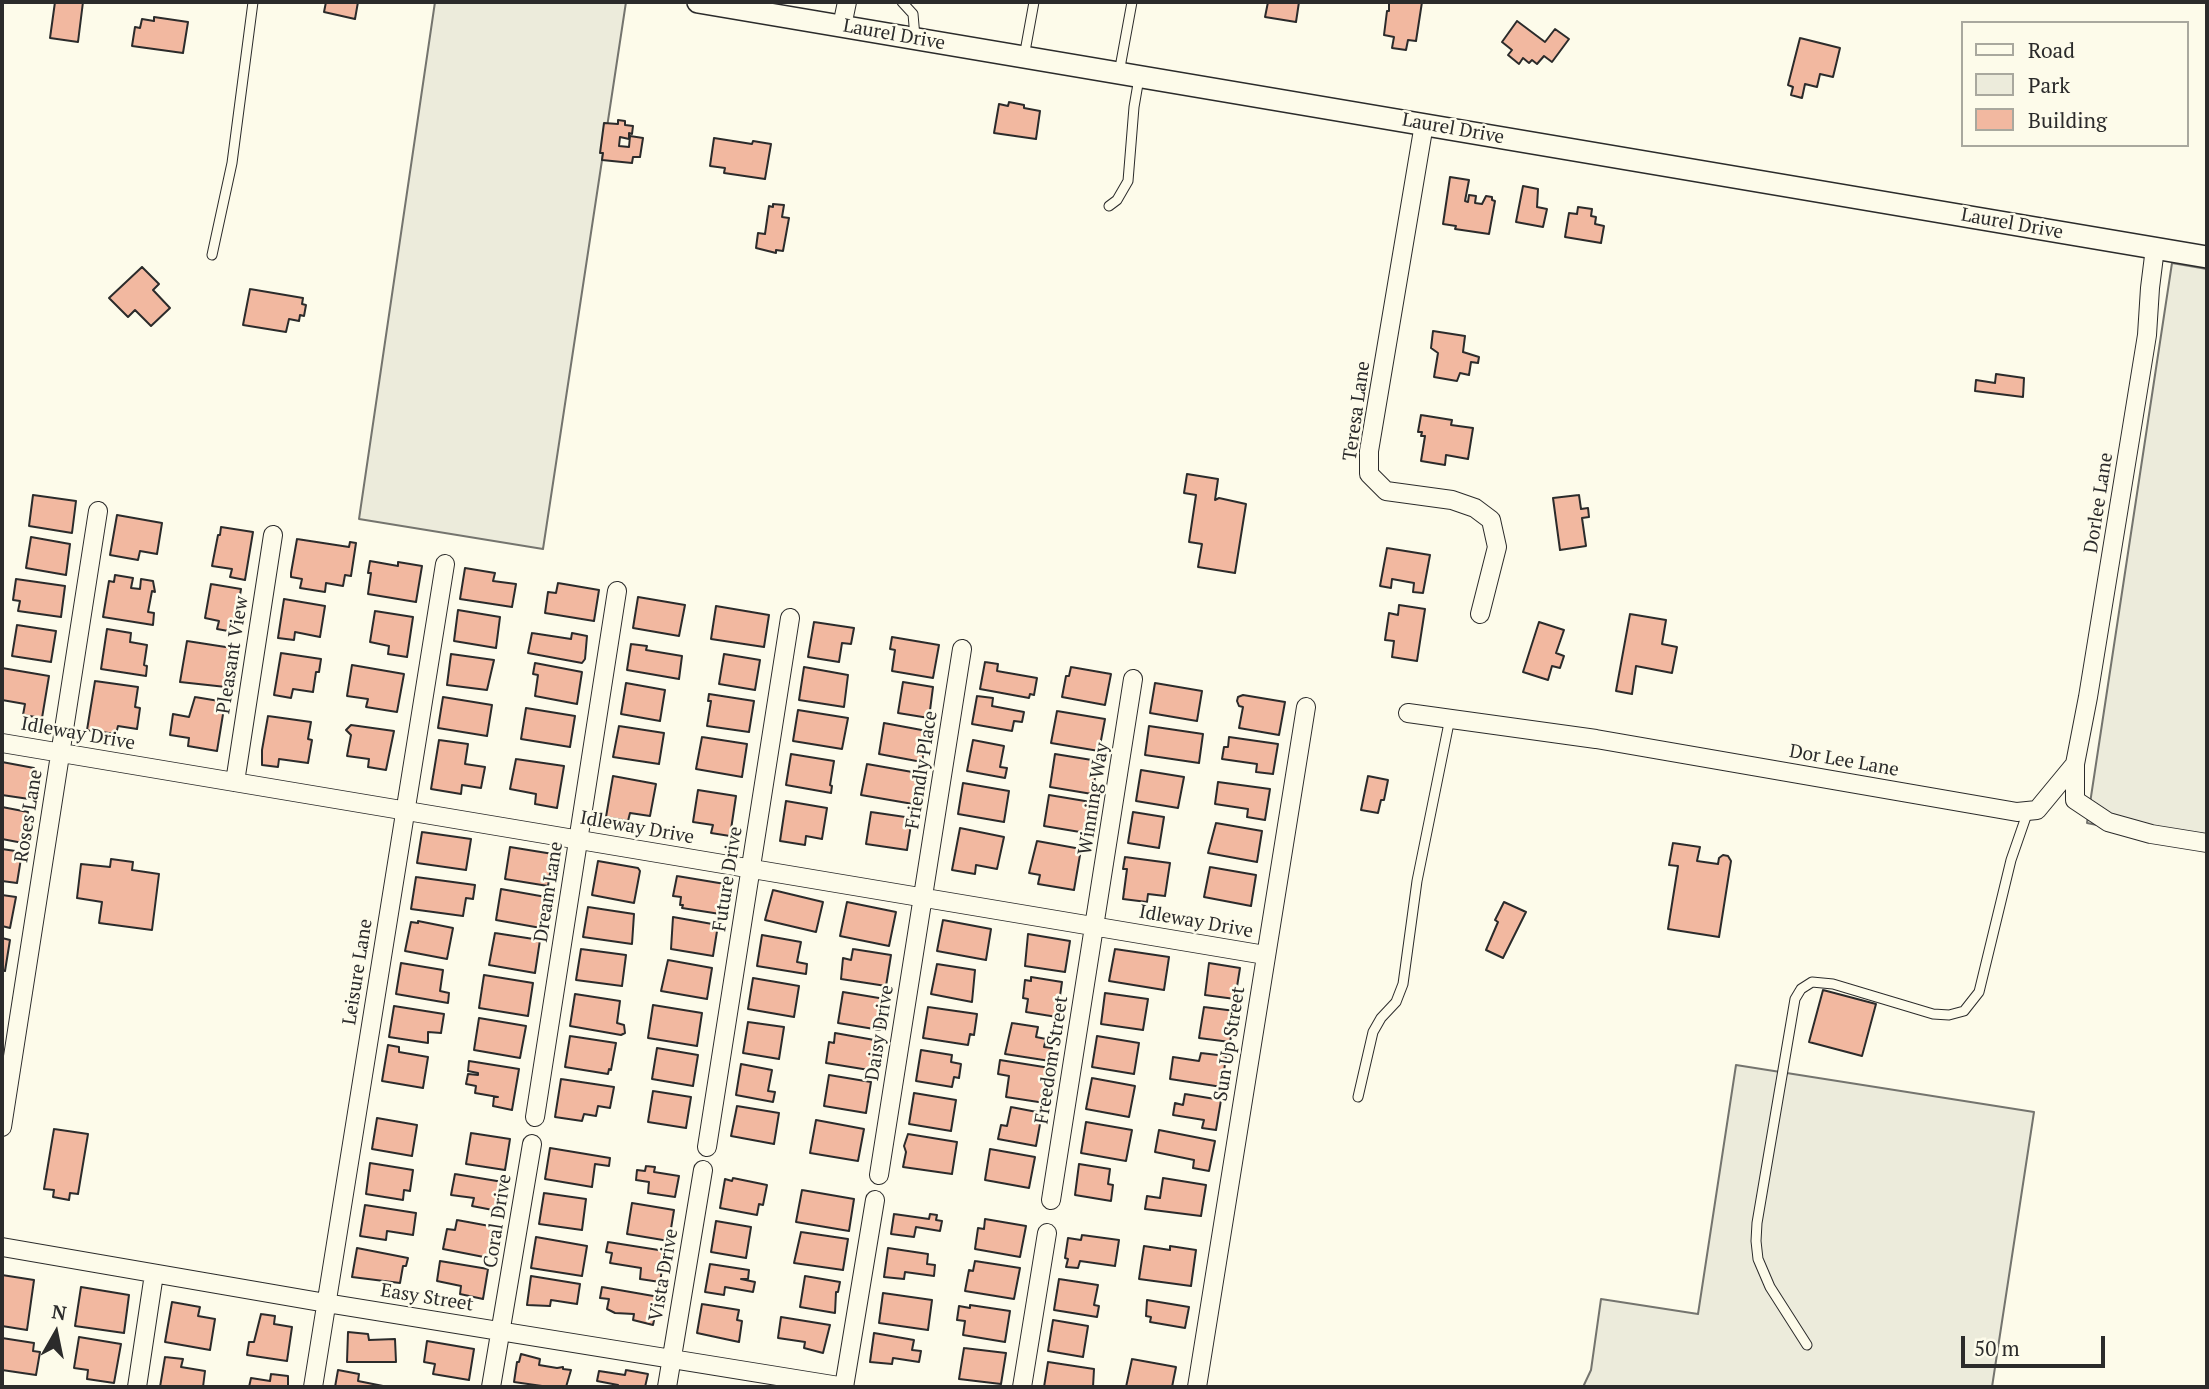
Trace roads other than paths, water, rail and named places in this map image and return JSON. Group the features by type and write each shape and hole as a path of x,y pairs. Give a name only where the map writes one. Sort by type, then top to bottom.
{"street":[{"name":"Laurel Drive","path":"698,2 738,5 842,26 2207,257"},
{"path":"842,26 846,2"},
{"name":"Teresa Lane","path":"1424,124 1369,451 1369,474 1386,491 1452,500 1475,508 1491,520 1497,547 1480,614"},
{"name":"Dorlee Lane","path":"2075,764 2145,348 2155,248"},
{"name":"Roses Lane","path":"2,1128 98,511"},
{"name":"Pleasant View","path":"235,782 273,535"},
{"name":"Leisure Lane","path":"313,1387 445,564"},
{"name":"Dream Lane","path":"535,1117 617,591"},
{"name":"Future Drive","path":"707,1147 790,618"},
{"name":"Friendly Place","path":"923,897 962,649"},
{"name":"Winning Way","path":"1095,926 1133,678"},
{"name":"Sun Up Street","path":"1197,1387 1306,707"},
{"name":"Dor Lee Lane","path":"1408,713 1596,739 1996,809 2028,811"},
{"name":"Idleway Drive","path":"2,743 1265,955"},
{"path":"2028,811 2038,810 2075,764"},
{"path":"2075,764 2075,800 2108,822 2151,834 2207,843"},
{"name":"Daisy Drive","path":"879,1175 923,897"},
{"name":"Freedom Street","path":"1051,1200 1095,926"},
{"name":"Coral Drive","path":"491,1387 532,1144"},
{"name":"Vista Drive","path":"667,1387 703,1170"},
{"path":"845,1387 875,1200"},
{"path":"1022,1387 1047,1233"},
{"name":"Easy Street","path":"2,1247 845,1387"},
{"path":"137,1387 154,1274"}],"lane":[{"path":"212,255 232,163 253,2"},
{"path":"902,2 913,14 915,38"},
{"path":"1024,57 1034,2"},
{"path":"1109,206 1117,200 1128,181 1134,107 1129,75 1132,2"},
{"path":"1358,1097 1373,1032 1381,1018 1396,1002 1403,984 1417,881 1450,718"},
{"path":"1807,1345 1770,1287 1758,1259 1756,1241 1795,999 1801,989 1812,982 1833,984 1933,1014 1949,1015 1964,1011 1979,992 2011,860 2028,811"}]}
